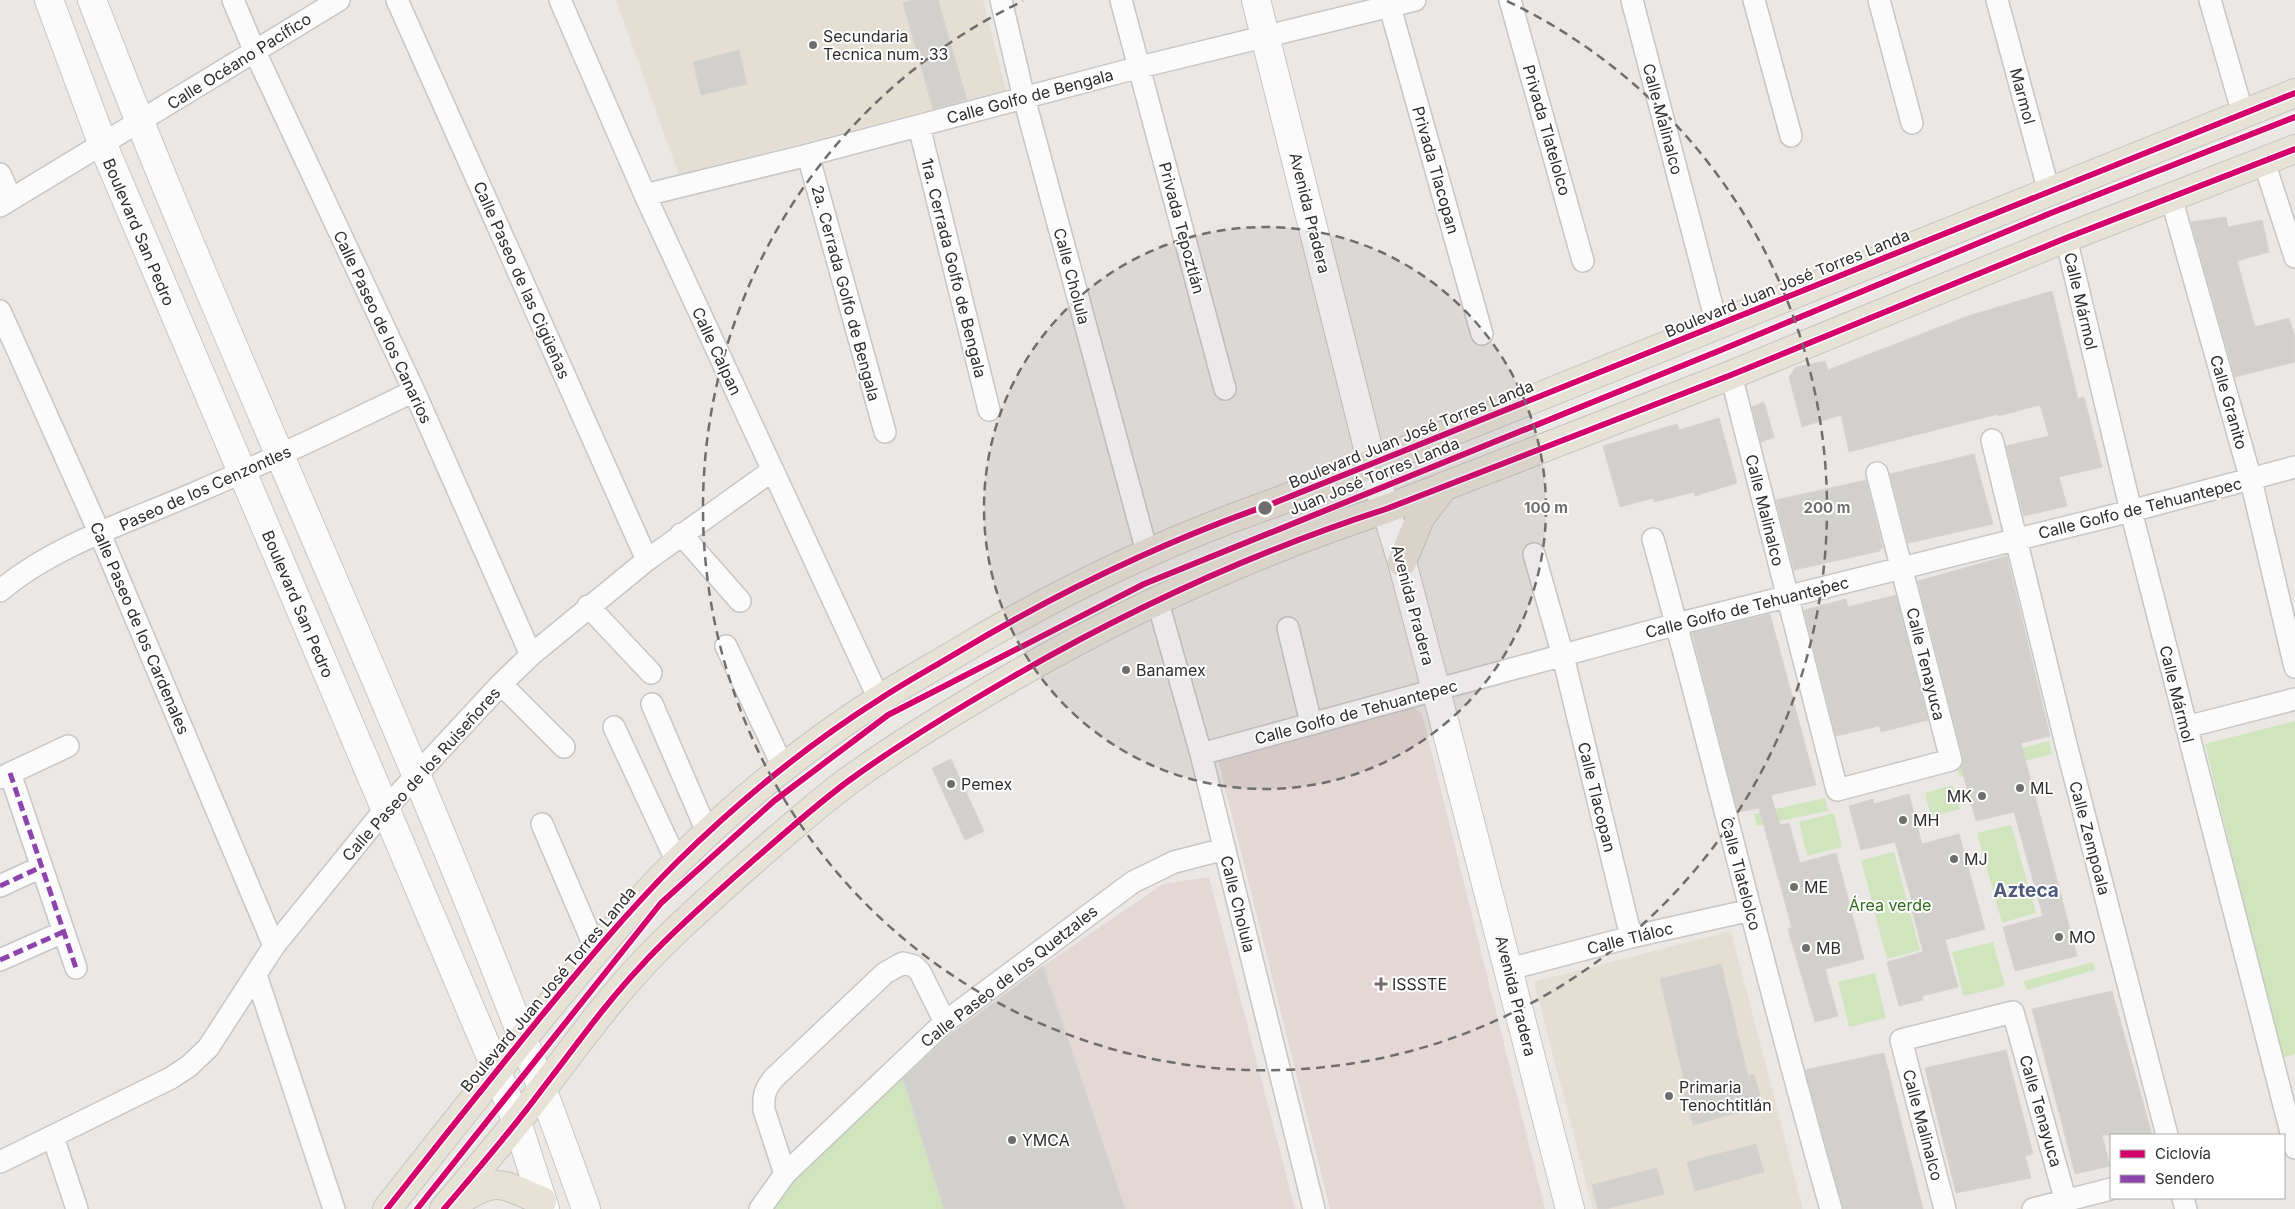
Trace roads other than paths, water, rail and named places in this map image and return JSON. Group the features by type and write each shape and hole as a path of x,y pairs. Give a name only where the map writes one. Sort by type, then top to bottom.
{"main road":[{"name":"Boulevard Juan José Torres Landa","path":"387,1209 496,1069 596,950 677,862 783,767 879,699 1048,600 1147,552 1372,464 2295,93"},
{"path":"445,1209 517,1122 603,1011 646,960 679,928 788,830 845,783 907,740 978,696 1071,643 1157,600 1340,524 1386,509 1731,375 2066,238 2295,149"},
{"path":"1402,562 1420,518 1444,486"},
{"path":"445,1209 478,1188 489,1184 512,1188 543,1205"}],"street":[{"name":"Boulevard San Pedro","path":"50,0 103,145 496,1069 517,1122 543,1205"},
{"path":"92,0 176,214 418,776 543,1089 586,1209"},
{"name":"Calle Paseo de los Canarios","path":"232,0 414,391 531,655"},
{"name":"Calle Océano Pacífico","path":"5,202 103,145 339,0"},
{"name":"Calle Paseo de las Cigüeñas","path":"397,0 647,560"},
{"name":"Calle Calpan","path":"560,0 645,194 879,699"},
{"name":"Calle Cholula","path":"1001,0 1024,98 1147,552"},
{"name":"Privada Tepoztlán","path":"1121,0 1225,389"},
{"name":"Avenida Pradera","path":"1256,0 1372,464 1402,562 1509,968 1570,1209"},
{"name":"Calle Golfo de Bengala","path":"645,194 808,155 1389,3 1415,0"},
{"name":"Privada Tlatelolco","path":"1510,0 1583,261"},
{"name":"Calle Malinalco","path":"1632,0 1717,326"},
{"path":"1754,0 1791,136"},
{"path":"1880,0 1912,123"},
{"name":"Marmol","path":"1997,0 2049,192"},
{"path":"2210,0 2243,114"},
{"name":"Privada Tlacopan","path":"1389,3 1482,334"},
{"name":"1ra. Cerrada Golfo de Bengala","path":"919,126 989,410"},
{"name":"2a. Cerrada Golfo de Bengala","path":"808,155 884,432"},
{"path":"2264,162 2295,257"},
{"path":"0,174 5,202"},
{"name":"Calle Granito","path":"2171,197 2251,480 2295,667"},
{"path":"138,228 176,214"},
{"name":"Calle Mármol","path":"2066,238 2131,511 2292,1146"},
{"name":"Calle Paseo de los Cardenales","path":"0,311 100,534 274,946"},
{"name":"Calle Malinalco","path":"1731,375 1837,790"},
{"name":"Paseo de los Cenzontles","path":"0,591 18,575 56,553 279,456 414,391"},
{"name":"Calle Zempoala","path":"1992,440 2066,744 2167,1134"},
{"name":"Calle Golfo de Tehuantepec","path":"1201,754 1677,624 2131,511 2295,467"},
{"name":"Calle Paseo de los Ruiseñores","path":"0,1162 171,1078 189,1066 208,1048 274,946 386,808 418,776 502,684 531,655 588,606 681,534 773,470"},
{"name":"Calle Tenayuca","path":"1837,790 1950,760 1877,473"},
{"path":"681,534 740,601"},
{"name":"Calle Tlatelolco","path":"1653,538 1677,624 1728,829 1751,910 1791,1068 1831,1209"},
{"path":"1534,554 1563,656"},
{"name":"Calle Cholula","path":"1157,600 1201,754 1314,1209"},
{"path":"588,606 650,673"},
{"path":"1288,628 1310,723"},
{"path":"726,646 783,767"},
{"name":"Calle Tlacopan","path":"1563,656 1631,937"},
{"path":"502,684 564,747"},
{"path":"2186,727 2295,699"},
{"path":"652,704 708,834"},
{"path":"614,727 677,862"},
{"path":"68,746 5,776 41,867 76,968"},
{"path":"542,824 596,950"},
{"name":"Calle Paseo de los Quetzales","path":"760,1209 785,1174 945,1022 1133,882 1174,862 1225,849"},
{"path":"0,886 41,867"},
{"name":"Calle Tláloc","path":"1509,968 1631,937 1751,910"},
{"path":"0,960 63,932"},
{"path":"785,1174 764,1110 763,1099 765,1089 774,1078 885,973 903,963 914,966 920,972 945,1022"},
{"path":"256,975 334,1209"},
{"name":"Calle Malinalco","path":"1945,1209 1901,1040 2013,1012"},
{"name":"Calle Tenayuca","path":"2013,1012 2067,1205"},
{"path":"53,1137 77,1209"},
{"path":"2033,1209 2067,1205 2110,1189"}],"place":[{"name":"Secundaria Tecnica num. 33","path":"813,45"},
{"name":"Banamex","path":"1126,670"},
{"name":"Pemex","path":"951,784"},
{"name":"ML","path":"2020,788"},
{"name":"MK","path":"1982,796"},
{"name":"MH","path":"1903,820"},
{"name":"MJ","path":"1954,859"},
{"name":"ME","path":"1794,887"},
{"name":"MO","path":"2059,937"},
{"name":"MB","path":"1806,948"},
{"name":"ISSSTE","path":"1381,984"},
{"name":"Primaria Tenochtitlán","path":"1669,1096"},
{"name":"YMCA","path":"1012,1140"}],"district":[{"name":"Azteca","path":"2026,890"}],"park label":[{"name":"Área verde","path":"1890,905"}]}
